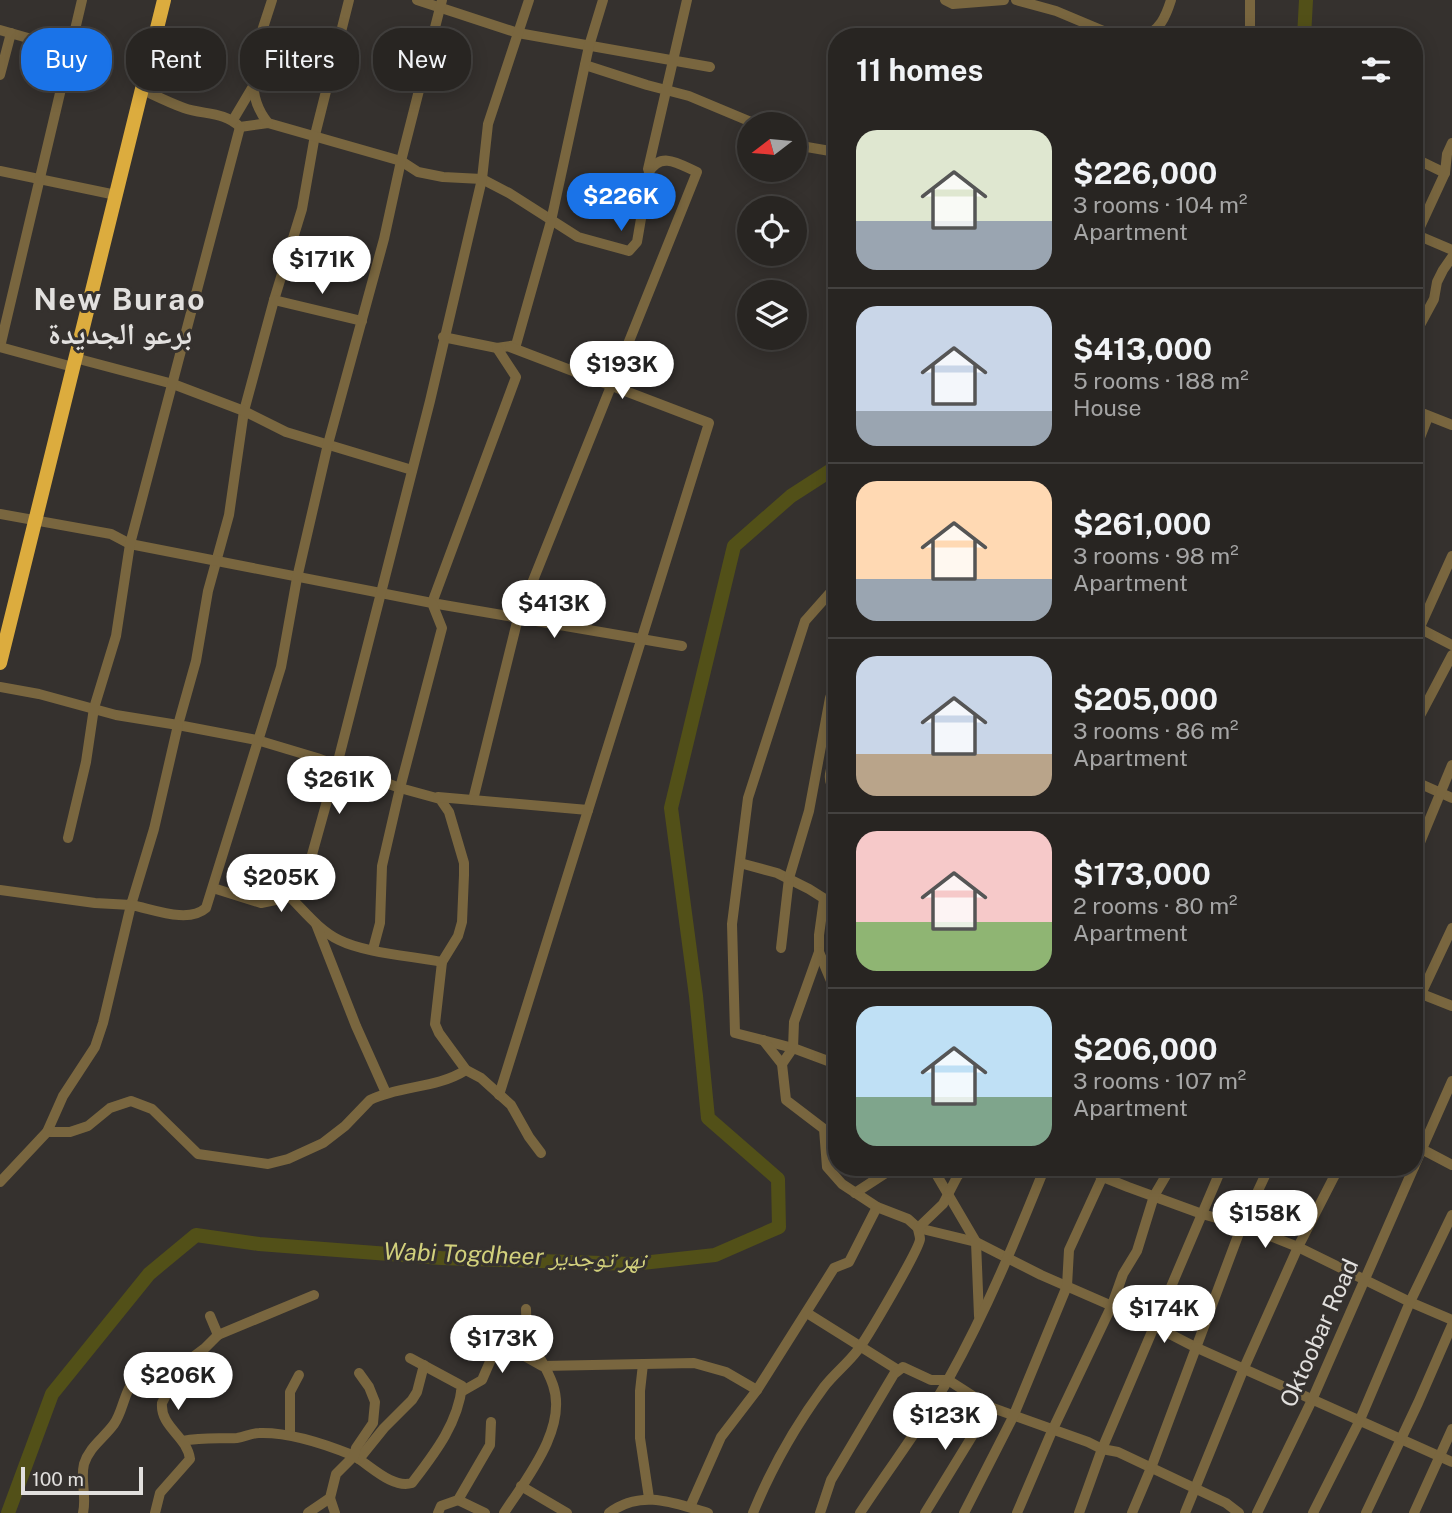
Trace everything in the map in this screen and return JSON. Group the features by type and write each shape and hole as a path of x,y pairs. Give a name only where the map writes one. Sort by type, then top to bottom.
{"highway":[{"path":"157,28 164,0"},
{"path":"0,663 143,91"}],"street":[{"path":"75,28 82,0"},
{"path":"263,28 272,0"},
{"path":"0,1182 47,1132 64,1096 95,1047 100,1034 131,905 154,829 196,661 208,591 229,515 244,411 302,209 315,135 349,0"},
{"path":"417,0 441,4 518,33 710,68"},
{"path":"213,888 261,903 290,897 303,887 412,470 482,179 488,124 529,0"},
{"path":"443,337 497,348 516,345 551,221 589,46 603,0"},
{"path":"629,251 687,0"},
{"path":"945,0 953,4 1004,0"},
{"path":"1016,0 1056,11 1097,28"},
{"path":"1157,28 1166,18 1171,0"},
{"path":"1250,0 1250,28"},
{"path":"0,890 95,903 131,905 187,916 198,915 206,908 281,667 297,578 328,444 384,239 441,4"},
{"path":"0,75 5,31"},
{"path":"585,65 709,103 737,116"},
{"path":"60,91 0,347 173,384 244,411 286,432 412,470"},
{"path":"145,91 186,109 209,112 236,124 268,123 315,135 401,161 418,172 443,177 482,179 578,237 629,251"},
{"path":"68,838 86,762 94,708 116,636 130,544 173,384 236,124 252,91"},
{"path":"253,91 256,107 268,123"},
{"path":"1423,213 1445,173 1447,155 1452,143"},
{"path":"807,145 828,150"},
{"path":"473,800 518,618 697,172 670,160 654,164 649,172 637,242 629,251"},
{"path":"1423,162 1445,173"},
{"path":"0,171 116,195"},
{"path":"1423,240 1452,250"},
{"path":"1423,319 1434,299 1437,282 1452,257"},
{"path":"274,300 362,321"},
{"path":"499,1095 709,423 510,347"},
{"path":"373,949 380,923 382,866 442,628 432,603 516,377 497,348"},
{"path":"1423,414 1452,425"},
{"path":"1423,430 1428,417"},
{"path":"0,514 110,534 130,544 297,578 682,646"},
{"path":"1423,615 1452,556"},
{"path":"828,595 806,621 748,798 732,924 735,1032 828,1061"},
{"path":"1423,630 1452,645"},
{"path":"1423,710 1452,655"},
{"path":"0,687 40,694 116,715 257,740 400,788 438,797 588,810"},
{"path":"781,948 789,878 809,811 828,709"},
{"path":"1423,836 1452,765"},
{"path":"1423,786 1452,798"},
{"path":"438,797 449,812 464,863 462,922 458,936 442,961 435,1024 466,1070 481,1078 511,1105 541,1153"},
{"path":"740,863 789,878 828,901"},
{"path":"290,897 316,923 340,940 373,949 442,961"},
{"path":"782,1064 793,1048 794,1023 819,952 824,899"},
{"path":"316,923 356,1026 386,1093"},
{"path":"1423,983 1452,928"},
{"path":"819,952 828,974"},
{"path":"1423,994 1452,1006"},
{"path":"763,1041 782,1064 786,1100 824,1129 828,1168"},
{"path":"47,1132 70,1132 88,1126 110,1108 131,1101 152,1109 198,1154 268,1164 288,1159 323,1143 370,1100 386,1093 455,1077 466,1070"},
{"name":"Oktoobar Road","path":"1423,1137 1452,1081"},
{"path":"1423,1150 1452,1165"},
{"path":"835,1176 842,1184 877,1207 908,1219 918,1228 976,1242 1195,1347 1452,1462"},
{"path":"855,1193 879,1176"},
{"path":"937,1176 976,1242 979,1320"},
{"path":"918,1228 943,1204 958,1176"},
{"path":"860,1513 948,1381 1008,1257 1041,1176"},
{"path":"964,1513 1013,1417 1067,1286 1069,1251 1103,1176"},
{"path":"1113,1176 1154,1196 1298,1247 1452,1322 1366,1513"},
{"path":"1017,1513 1052,1431 1112,1305 1123,1273 1137,1251 1154,1196 1166,1176"},
{"path":"1079,1513 1102,1450 1218,1176"},
{"path":"1132,1513 1152,1468 1242,1225 1265,1176"},
{"path":"1185,1513 1244,1368 1298,1247 1334,1176"},
{"name":"Oktoobar Road","path":"1257,1513 1311,1400 1410,1176"},
{"path":"690,1507 721,1437 757,1390 834,1268 849,1262 877,1207"},
{"path":"1313,1513 1359,1422 1410,1302 1452,1215"},
{"path":"753,1513 761,1493 799,1426 825,1385 860,1346 909,1264 920,1240 918,1228"},
{"path":"155,1513 160,1493 190,1459 183,1441 166,1422 162,1410 177,1371 218,1335 314,1295"},
{"path":"504,1513 537,1463 552,1428 555,1394 529,1338 526,1310"},
{"path":"807,1313 898,1370"},
{"path":"211,1316 218,1335"},
{"path":"461,1392 482,1380 497,1350 512,1349 542,1366 694,1363 726,1372 757,1390"},
{"path":"183,1441 238,1438 256,1433 290,1434 304,1441 327,1444 355,1457 394,1482 406,1485 412,1483 453,1423 462,1386 410,1358"},
{"path":"643,1364 640,1438 649,1498"},
{"path":"335,1513 330,1499 336,1474 412,1400 424,1366"},
{"path":"820,1513 835,1473 898,1370 904,1367 931,1380 948,1381 990,1407 1013,1417 1088,1442 1102,1450 1118,1452 1226,1503 1239,1513"},
{"path":"83,1513 86,1500 83,1473 85,1463 95,1444 115,1423 136,1378 146,1372 177,1371"},
{"path":"355,1457 370,1430 376,1411 369,1387 359,1373"},
{"path":"290,1434 290,1392 299,1375"},
{"path":"925,1513 990,1407"},
{"path":"438,1513 441,1506 458,1500 490,1445 491,1422"},
{"path":"1414,1513 1452,1429"},
{"path":"521,1486 566,1513"},
{"path":"609,1513 632,1502 649,1498 660,1498 708,1513"},
{"path":"308,1513 330,1499"},
{"path":"458,1500 485,1513"}],"waterway":[{"name":"Wabi Togdheer نهر توجدير","path":"1304,28 1306,0"},
{"name":"Wabi Togdheer نهر توجدير","path":"8,1513 52,1394 149,1274 196,1235 259,1244 441,1258 633,1264 715,1255 779,1227 778,1179 708,1118 696,996 671,808 734,546 791,496 828,472"}],"district":[{"name":"New Burao برعو الجديدة","path":"120,317"}]}
